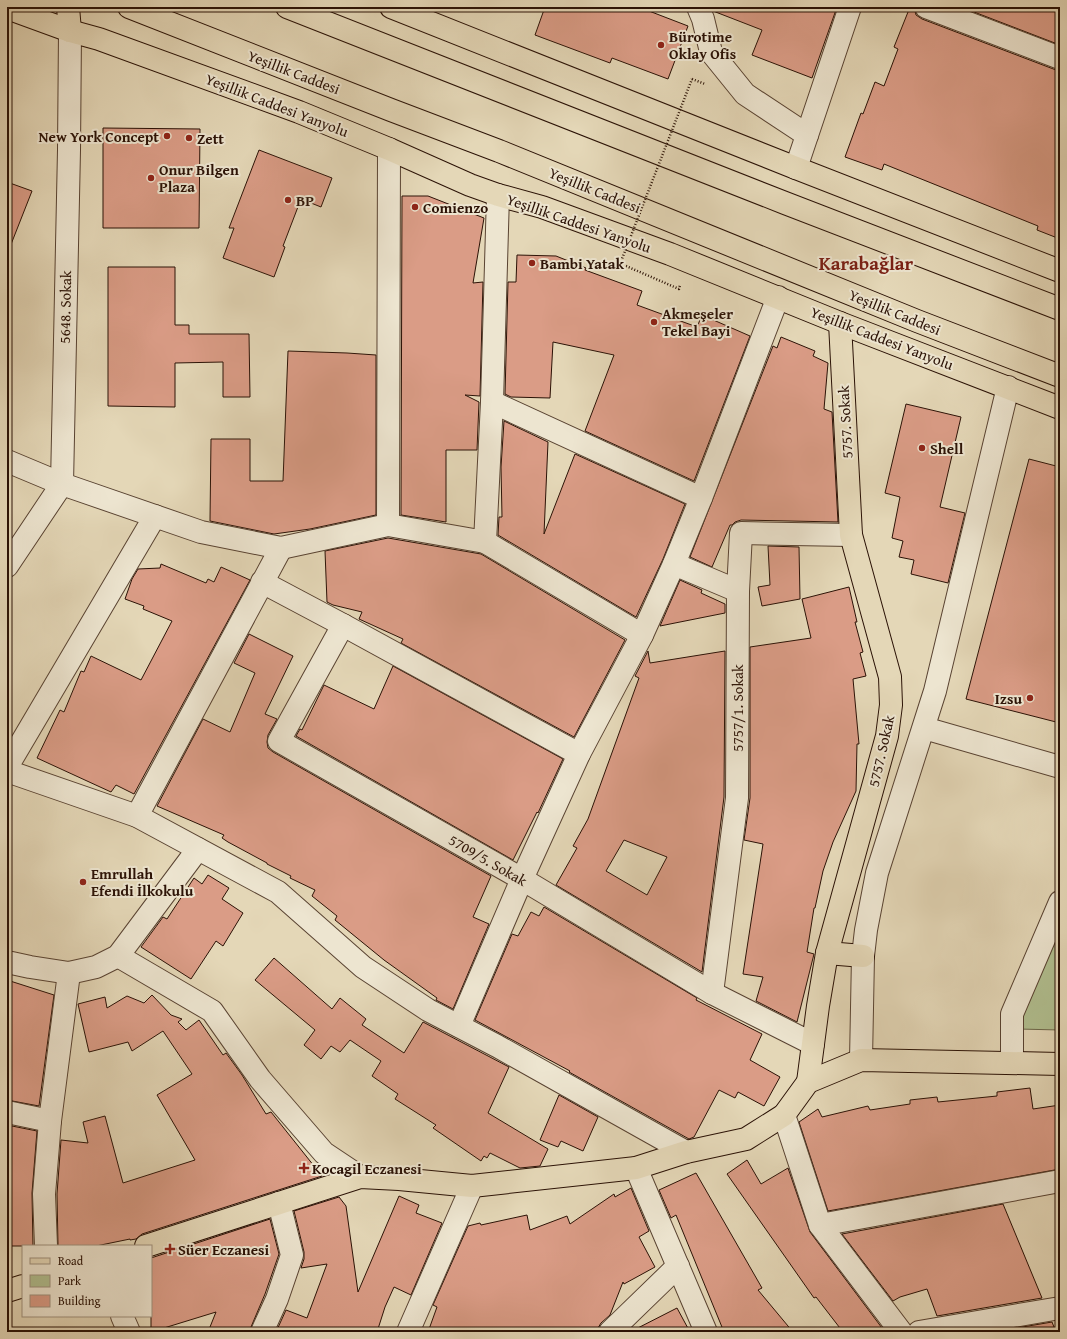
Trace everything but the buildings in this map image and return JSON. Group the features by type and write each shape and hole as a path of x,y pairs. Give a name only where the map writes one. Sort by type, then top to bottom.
{"main road":[{"path":"68,7 70,31"},
{"name":"Yeşillik Caddesi","path":"129,7 498,151 917,321 1060,376"},
{"path":"288,7 792,206 1060,309"},
{"path":"391,7 1060,271"},
{"name":"Yeşillik Caddesi Yanyolu","path":"7,8 70,31 99,39 299,112 390,149 470,185 498,195 542,207 670,254 840,323 1060,408"},
{"name":"5757. Sokak","path":"808,1082 827,953 886,736 891,705 890,677 851,535 840,323"},
{"path":"827,953 863,956"},
{"path":"149,1245 360,1177 472,1186 636,1168 686,1152 746,1139 784,1115 808,1082 861,1060 1060,1064"},
{"path":"7,1291 22,1286"}],"street":[{"path":"796,168 850,7"},
{"path":"926,7 1060,58"},
{"path":"703,11 711,52 745,94 807,135"},
{"name":"5648. Sokak","path":"62,484 70,31"},
{"path":"388,525 390,149"},
{"path":"485,542 492,402 498,195"},
{"path":"458,1026 522,879 579,754 642,635 674,564 701,498 778,297"},
{"path":"861,1060 863,956 876,873 935,691 1008,387"},
{"path":"492,402 701,498"},
{"path":"7,461 62,484 202,532 281,548 388,525 485,542 642,635"},
{"path":"7,566 62,484"},
{"path":"7,767 154,516"},
{"name":"5757/1. Sokak","path":"712,993 737,798 738,591 741,533 851,535"},
{"path":"136,816 281,548"},
{"path":"674,564 738,591"},
{"path":"262,582 579,754"},
{"name":"5709/5. Sokak","path":"343,625 279,741 522,879 712,993 813,1044"},
{"path":"924,728 1060,767"},
{"path":"7,771 136,816 278,892 363,967 428,1010 686,1152"},
{"path":"7,962 69,973 96,967 118,956 198,849"},
{"path":"1012,1063 1012,1014 1060,902"},
{"path":"118,956 212,1011 260,1079 324,1153 360,1177"},
{"path":"46,1245 44,1194 50,1120 69,973"},
{"path":"7,1112 50,1120"},
{"path":"784,1115 820,1225 901,1332"},
{"path":"636,1168 706,1332"},
{"path":"820,1225 1060,1180"},
{"path":"408,1332 472,1186"},
{"path":"262,1332 277,1299 292,1255 279,1203"},
{"path":"610,1332 678,1266"},
{"path":"919,1332 1060,1308"},
{"path":"122,1317 129,1332"}],"path":[{"path":"679,288 620,264 692,79"}],"green space":[{"path":"1060,893 1060,1030 1018,1029"}],"place":[{"name":"Bürotime Oklay Ofis","path":"661,45"},
{"name":"New York Concept","path":"167,136"},
{"name":"Zett","path":"189,138"},
{"name":"Onur Bilgen Plaza","path":"151,178"},
{"name":"BP","path":"288,200"},
{"name":"Comienzo","path":"415,207"},
{"name":"Bambi Yatak","path":"532,263"},
{"name":"Akmeşeler Tekel Bayi","path":"654,322"},
{"name":"Shell","path":"922,448"},
{"name":"Izsu","path":"1030,698"},
{"name":"Emrullah Efendi İlkokulu","path":"83,882"},
{"name":"Kocagil Eczanesi","path":"304,1168"},
{"name":"Süer Eczanesi","path":"170,1249"}],"district":[{"name":"Karabağlar","path":"866,263"}]}
